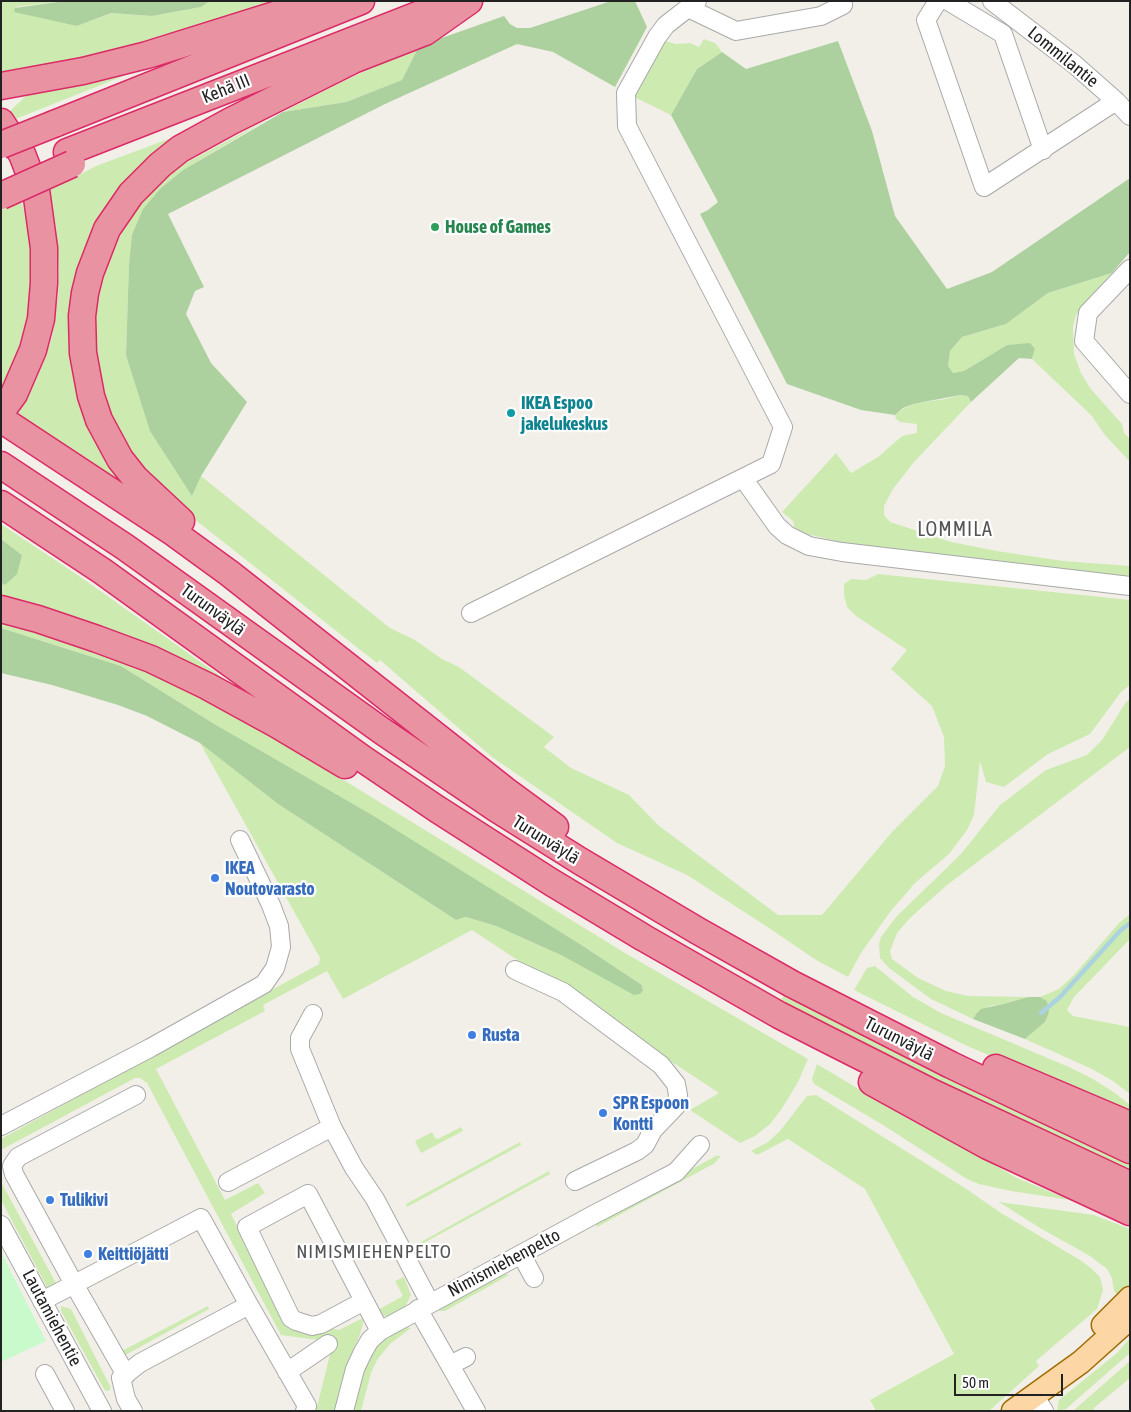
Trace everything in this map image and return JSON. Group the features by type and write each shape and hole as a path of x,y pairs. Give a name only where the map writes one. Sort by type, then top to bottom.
{"highway":[{"path":"1,86 83,71 148,55 318,1"},
{"name":"Kehä III","path":"1,145 362,1"},
{"name":"Kehä III","path":"1,179 69,158 172,111 452,1"},
{"path":"229,573 202,540 135,478 109,440 99,420 86,376 82,335 85,293 97,250 107,229 131,194 160,165 180,149 231,121 354,60 425,32 470,1"},
{"path":"1,122 22,154 36,190 44,248 41,318 33,350 7,403"},
{"path":"1,196 69,158"},
{"path":"1,419 174,533 229,573 506,791 566,834 666,898 698,931"},
{"name":"Turunväylä","path":"1,465 125,548 337,700 497,809 580,861 792,984 951,1065 1130,1150"},
{"name":"Turunväylä","path":"1,504 102,571 363,759 551,882 644,938 779,1014 933,1094 1130,1185"},
{"path":"1,609 38,619 151,659 278,724 378,786 437,809"},
{"path":"792,984 851,1001 968,1057 1130,1125"},
{"path":"779,1014 840,1064 988,1146 1130,1212"}],"main road":[{"path":"1039,1403 1059,1366 1130,1298"},
{"path":"1013,1411 1039,1403 1130,1318"}],"street":[{"path":"938,1 926,20 984,187 1116,101"},
{"path":"948,1 1003,34 1042,150"},
{"name":"Lommilantie","path":"992,1 1074,64 1130,116"},
{"path":"471,613 771,464 782,427 628,126 626,93 657,37 666,25 687,8 736,31 822,16 843,5"},
{"path":"1130,269 1088,313 1084,341 1130,394"},
{"path":"743,478 777,526 787,535 809,546 842,552 1130,586"},
{"path":"1,1126 150,1048 264,984 275,968 281,948 279,926 240,840"},
{"path":"515,970 563,992 661,1065 676,1084 678,1095 676,1106 653,1130 645,1145 637,1151 575,1180"},
{"path":"313,1014 300,1038 300,1049 332,1127 354,1168 375,1199 424,1306 458,1361 476,1411"},
{"path":"126,1374 74,1284 14,1174 12,1166 18,1157 136,1095"},
{"path":"228,1182 332,1127"},
{"name":"Nimismiehenpelto","path":"344,1411 355,1369 370,1340 380,1331 521,1254 590,1210 676,1172 700,1145"},
{"path":"364,1301 321,1324 312,1326 291,1318 247,1227 308,1194 380,1331"},
{"path":"42,1301 201,1218 307,1406 305,1411"},
{"name":"Lautamiehentie","path":"1,1225 102,1411"},
{"path":"521,1254 534,1278"},
{"path":"102,1411 130,1405 121,1378 140,1363 249,1305"},
{"path":"287,1372 328,1344"},
{"path":"45,1374 65,1411"}],"green space":[{"path":"1,1 65,1 15,7 77,26 111,13 152,16 201,7 210,1 292,1 116,53 1,75"},
{"path":"65,1 210,1 201,7 152,16 111,13 77,26 14,12 15,8"},
{"path":"611,1 635,1 647,27 615,87 553,52 517,44 385,104 168,214 204,287 195,291 186,314 211,363 247,402 201,476 192,496 150,431 126,355 129,264 132,235 143,209 161,188 183,170 283,112 346,102 402,80 419,46 504,16 510,24 517,28 530,28"},
{"path":"704,39 715,43 722,52 697,69 671,115 634,97 665,41 676,44 690,43 699,47"},
{"path":"838,41 872,131 895,216 947,289 992,272 1130,178 1130,252 1112,273 1048,293 1006,324 962,337 950,351 948,366 953,373 964,371 1007,345 1030,343 1035,349 1032,359 1019,358 971,402 968,396 960,395 913,404 903,408 895,415 861,410 787,384 700,214 718,202 671,115 697,69 722,52 746,69"},
{"path":"419,46 402,80 346,102 283,112 344,81"},
{"path":"184,52 13,120 9,112 31,91"},
{"path":"270,118 183,170 161,188 132,235 129,264 126,355 192,495 201,476 390,628 415,640 442,659 459,667 554,737 544,747 571,768 629,795 658,825 778,915 822,915 892,832 938,786 945,766 944,737 932,706 891,669 907,650 856,616 847,607 844,584 851,579 866,580 878,574 1130,600 1130,685 1121,692 1090,734 1048,754 1004,787 986,782 980,761 974,815 967,830 949,854 915,883 890,912 861,953 848,977 816,960 687,875 617,843 492,757 380,660 377,663 184,511 132,456 110,416 97,376 93,333 97,290 106,265 129,218 142,199 160,180 180,166"},
{"path":"203,126 154,158 70,316 130,487 18,414 27,400 45,359 52,337 58,297 59,271 56,228 48,191 96,166"},
{"path":"22,203 30,234 33,291 30,334 1,390 1,210"},
{"path":"1112,273 1076,315 1073,327 1074,354 1081,373 1090,388 1122,424 1124,433 1130,439 1130,462 1104,434 1092,416 1032,359 1035,349 1007,345 964,371 953,373 947,366 950,351 962,337 1006,324 1048,293"},
{"path":"960,395 968,396 971,402 914,462 893,489 884,506 884,515 890,522 951,542 997,551 1063,561 1130,566 1130,579 852,545 799,532 795,529 793,521 782,512 836,453 851,473 878,457 902,436 917,433 917,424 900,422 896,419 895,415 903,409 913,404"},
{"path":"1,524 82,578 260,704 1,600 1,583 5,585 22,555 1,539"},
{"path":"1,539 22,555 17,574 5,585 1,583"},
{"path":"1,621 83,645 147,671 259,728 625,953 808,1059 798,1082 770,1124 755,1136 740,1143 690,1110 719,1093 472,930 343,999 327,971 263,1005 265,1011 156,1069 225,1200 258,1183 265,1193 231,1214 284,1319 339,1330 363,1318 363,1324 349,1359 335,1411 316,1411 333,1342 281,1335 147,1083 140,1078 135,1078 1,1150 1,1139 319,964 320,958 200,743 278,804 456,920 466,917 496,926 643,990 642,985 583,946 121,666 1,628"},
{"path":"1,628 121,666 216,725 372,815 583,946 642,985 643,990 640,994 634,995 563,956 496,926 466,917 456,920 278,804 200,743 147,716 52,685 1,673"},
{"path":"1130,699 1130,747 947,885 910,918 897,933 890,951 892,959 918,978 946,991 968,996 1028,997 990,1006 976,1014 973,1019 931,999 889,968 880,958 879,944 881,937 896,917 961,854 1000,805 1046,770 1087,755 1102,740 1126,702"},
{"path":"1130,914 1130,939 1074,997 1067,1010 1073,1016 1130,1027 1130,1094 1113,1081 1092,1069 1025,1039 1045,1022 1047,1001 1040,997 1059,989 1074,975 1119,923"},
{"path":"875,966 913,997 941,1013 1093,1079 1130,1105 1130,1115 965,1045 854,990 867,968"},
{"path":"786,991 1130,1159 1130,1172 1036,1130 780,1002"},
{"path":"1028,997 1040,997 1047,1001 1049,1012 1045,1022 1025,1039 973,1019 981,1009"},
{"path":"817,1064 912,1121 966,1148 1015,1177 1070,1200 1011,1191 979,1184 967,1179 883,1125 814,1084 812,1079"},
{"path":"816,1095 965,1188 1001,1213 1080,1260 1100,1277 1103,1290 1097,1309 1036,1361 1039,1366 989,1411 876,1411 870,1400 954,1354 865,1189 788,1139 757,1155 751,1151 768,1142 780,1131 807,1096"},
{"path":"461,1127 463,1131 421,1153 415,1141 432,1132 435,1138 438,1139"},
{"path":"520,1142 521,1145 407,1207 406,1204"},
{"path":"716,1156 720,1157 715,1163 597,1227 594,1222"},
{"path":"549,1171 550,1174 420,1245 419,1243"},
{"path":"1,1182 56,1283 56,1287 52,1289 47,1287 1,1200"},
{"path":"999,1202 1094,1215 1130,1229 1130,1284 1121,1293 1117,1294 1114,1291 1112,1278 1107,1269 1090,1256"},
{"path":"1,1252 46,1341 1,1362"},
{"path":"499,1275 509,1275 445,1311 439,1311 441,1307"},
{"path":"404,1277 411,1295 405,1307 389,1316 378,1315 376,1311 403,1296 395,1281"},
{"path":"61,1306 71,1309 110,1386 110,1390 106,1391 104,1389 61,1311"},
{"path":"208,1306 209,1309 120,1358 120,1352"},
{"path":"405,1327 411,1328 390,1344 377,1360 371,1373 361,1411 352,1411 359,1382 369,1356 380,1342 394,1331"},
{"path":"1130,1338 1130,1353 1066,1409 1057,1411 1059,1400 1117,1353"},
{"path":"1130,1361 1130,1378 1095,1407 1093,1411 1073,1411"}],"waterway":[{"path":"1041,1013 1060,997 1120,931 1130,923"}],"place":[{"name":"House of Games","path":"435,227"},
{"name":"IKEA Espoo jakelukeskus","path":"511,413"},
{"name":"IKEA Noutovarasto","path":"215,878"},
{"name":"Rusta","path":"472,1035"},
{"name":"SPR Espoon Kontti","path":"603,1113"},
{"name":"Tulikivi","path":"50,1200"},
{"name":"Keittiöjätti","path":"88,1254"}],"district":[{"name":"LOMMILA","path":"955,530"},
{"name":"NIMISMIEHENPELTO","path":"374,1252"}]}
